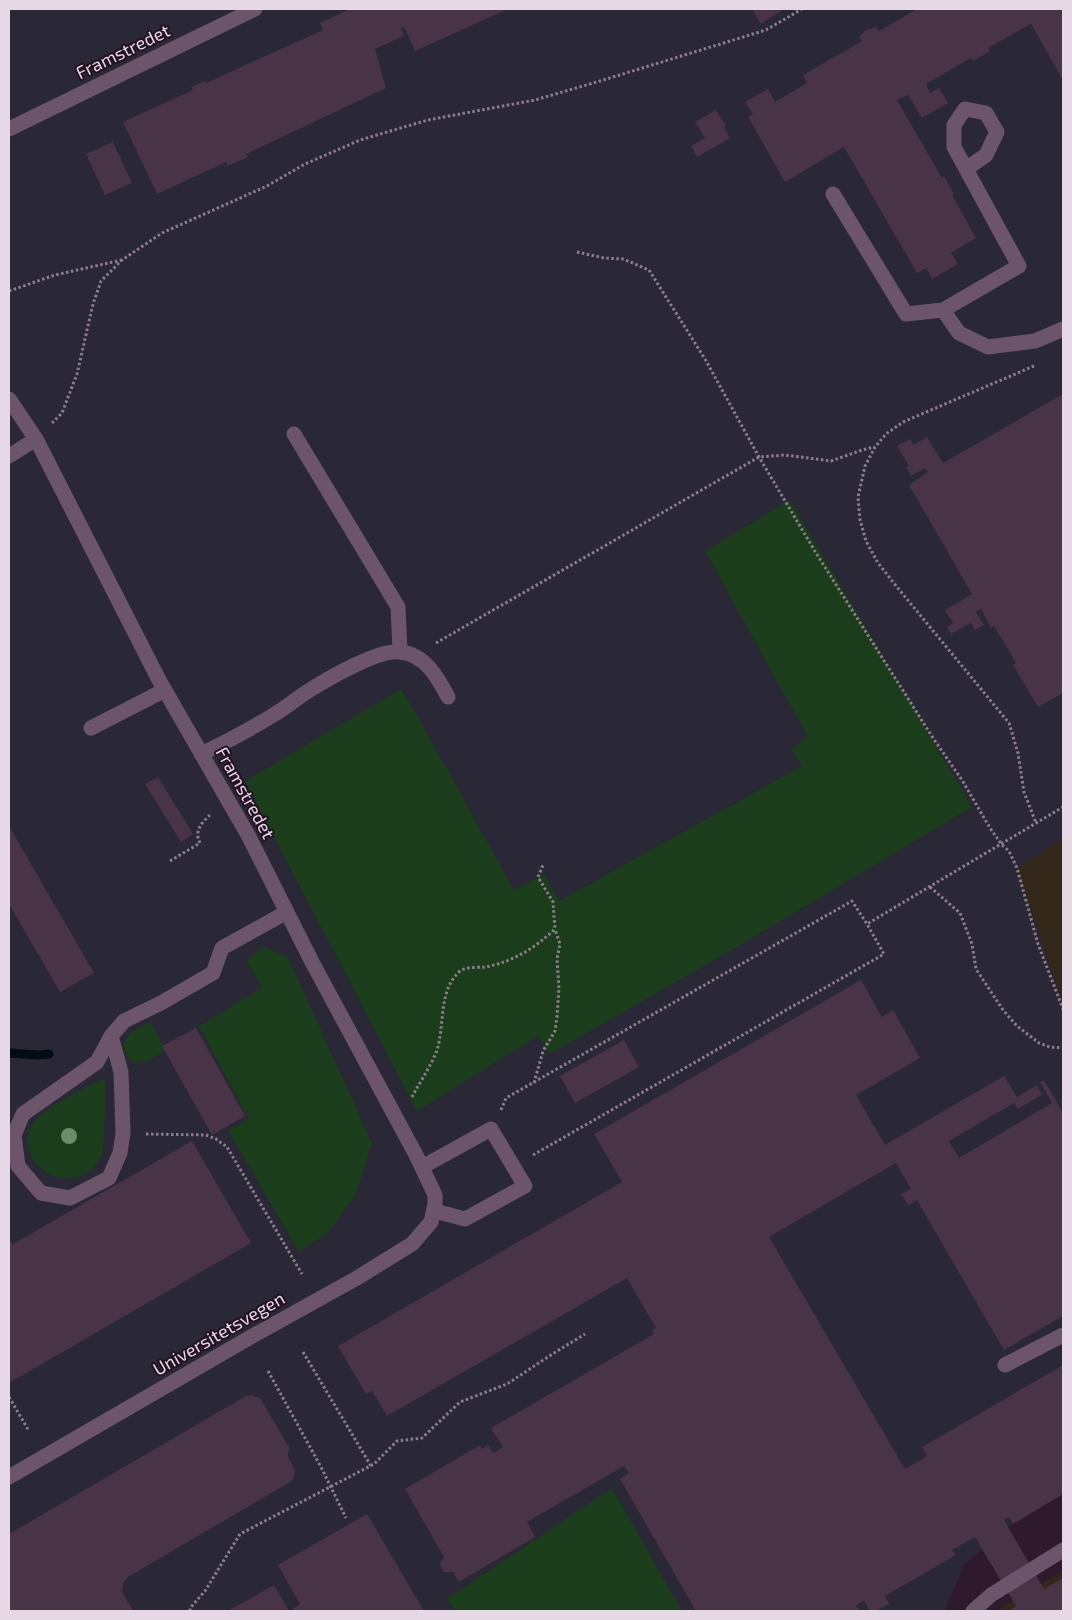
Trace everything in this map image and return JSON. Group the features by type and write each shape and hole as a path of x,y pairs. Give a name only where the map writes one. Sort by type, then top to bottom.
{"street":[{"name":"Framstredet","path":"9,129 255,9"},
{"path":"832,194 906,314 943,310 1019,266 966,169"},
{"path":"943,310 958,333 988,347 1035,341 1063,329"},
{"name":"Framstredet","path":"9,399 36,439 165,690 229,802 422,1167 435,1195 435,1211"},
{"path":"294,434 398,607 400,651"},
{"path":"9,456 36,439"},
{"path":"201,754 277,713 310,690 361,662 381,654 400,651 415,656 436,676 448,697"},
{"path":"91,728 165,690"},
{"path":"111,1036 121,1072 123,1133 120,1153 109,1178 70,1198 41,1193 18,1166 14,1135 23,1114 97,1062 111,1036 124,1021 161,1003 213,973 222,948 287,912"},
{"path":"422,1167 491,1129 525,1186 465,1220 435,1211"},
{"name":"Universitetsvegen","path":"9,1477 381,1264 417,1240 430,1222 435,1211"},
{"path":"1005,1366 1063,1335"},
{"path":"973,1611 991,1594 1063,1550"}],"path":[{"path":"36,439 62,413 77,374 86,329 97,291 107,274 122,260 162,233 267,186 305,164 360,140 428,120 534,100 600,81 766,30 802,9"},
{"path":"577,252 604,258 623,259 649,270 705,359 759,457 821,561 1002,845 1009,851 1017,868 1038,944 1063,1008"},
{"path":"9,291 55,275 122,260"},
{"path":"1036,823 1024,792 1018,753 1009,723 902,594 878,562 866,541 860,520 858,497 865,466 875,447 886,434 903,422 925,411 1037,364"},
{"path":"415,656 759,457 785,455 831,462 875,447"},
{"path":"170,862 200,843 198,840 198,828 210,815 229,802"},
{"path":"867,924 1063,807"},
{"path":"534,1083 543,1051 555,1031 557,1017 557,959 560,944 555,929 553,902 538,877 543,865"},
{"path":"930,887 960,913 972,944 976,969 1003,1010 1017,1026 1039,1042 1050,1047 1063,1048"},
{"path":"491,1129 506,1098 852,901 867,924 884,954 513,1166"},
{"path":"398,1122 437,1049 451,980 462,970 486,967 516,957 539,945 555,929"},
{"path":"123,1133 206,1135 227,1146 302,1274"},
{"path":"190,1611 205,1591 240,1534 371,1466 397,1440 422,1438 460,1402 508,1384 585,1334"},
{"path":"303,1352 371,1466"},
{"path":"268,1371 346,1518"},
{"path":"9,1398 29,1431"}],"shaded area":[{"path":"9,9 1063,9 1063,1495 1010,1525 963,1566 945,1611 9,1611"},
{"path":"1063,838 1063,1004 1017,868"},
{"path":"1063,1571 1063,1611 998,1611 998,1610"}],"green space":[{"path":"790,500 972,807 742,944 550,1054 538,1036 417,1111 245,781 401,689 514,890 544,874 559,901 802,766 791,749 808,737 705,551"},
{"path":"264,947 288,957 372,1143 356,1194 328,1233 299,1252 228,1130 249,1119 199,1026 262,988 246,960"},
{"path":"150,1022 165,1050 147,1061 135,1062 126,1054 125,1041 132,1032"},
{"path":"102,1079 105,1081 105,1122 102,1155 99,1161 87,1173 69,1178 56,1177 45,1172 36,1164 30,1153 27,1142 29,1130 42,1113 58,1102"},
{"path":"612,1488 682,1611 456,1611 447,1599"}],"building":[{"path":"350,9 508,9 415,51 404,27 401,28 404,36 375,49 386,88 246,154 248,157 228,166 226,162 157,194 123,122 193,90 191,87 205,81 206,83 323,30 320,23"},
{"path":"752,9 784,9 761,24"},
{"path":"917,9 1063,9 1063,80 1031,24 988,48 990,51 973,61 971,58 926,84 930,93 939,88 948,103 922,118 908,95 897,100 942,178 944,176 954,194 952,195 976,238 951,253 958,264 932,279 926,268 917,273 844,147 785,182 748,117 753,114 745,102 768,89 775,102 807,83 803,75 862,41 859,37 866,30 876,27 879,31"},
{"path":"716,110 726,126 724,127 730,138 697,157 691,146 705,138 695,122"},
{"path":"113,142 132,183 105,195 86,154"},
{"path":"1063,394 1063,693 1038,707 1013,665 1016,663 994,626 991,628 981,609 976,612 984,625 975,630 971,623 951,634 947,627 953,623 945,610 972,594 909,485 928,472 925,468 911,476 906,467 909,466 897,446 910,439 913,445 927,437 943,463"},
{"path":"158,777 193,834 181,842 145,784"},
{"path":"9,826 94,973 60,992 9,904"},
{"path":"861,980 882,1017 893,1010 920,1058 856,1095 885,1145 1004,1076 1017,1097 1037,1085 1042,1095 1018,1109 1014,1103 949,1141 959,1158 1052,1103 1040,1082 1044,1080 1063,1113 1063,1316 1004,1350 917,1200 908,1205 901,1194 911,1189 896,1163 769,1237 905,1469 927,1456 922,1447 1063,1365 1063,1494 1013,1524 1009,1517 1004,1520 1044,1589 1063,1578 1063,1611 1009,1611 1016,1606 975,1537 952,1550 956,1555 885,1596 889,1604 876,1611 870,1611 864,1601 855,1606 862,1611 696,1611 620,1479 629,1473 624,1466 527,1522 535,1537 459,1582 453,1572 444,1572 440,1565 444,1557 405,1489 480,1445 482,1449 488,1445 493,1453 503,1447 491,1428 654,1334 652,1330 656,1328 627,1278 387,1416 372,1391 366,1394 338,1346 622,1182 594,1134"},
{"path":"196,1028 245,1116 212,1135 162,1046"},
{"path":"624,1040 639,1067 575,1103 560,1076"},
{"path":"192,1141 251,1243 9,1383 9,1239 13,1244"},
{"path":"251,1395 260,1398 289,1447 288,1457 295,1470 294,1478 290,1482 128,1577 123,1583 122,1592 133,1611 9,1611 9,1534 246,1396"},
{"path":"367,1514 424,1611 294,1611 293,1609 300,1604 278,1565"},
{"path":"274,1585 289,1611 228,1611"}],"waterway":[{"path":"9,1053 49,1054"}]}
